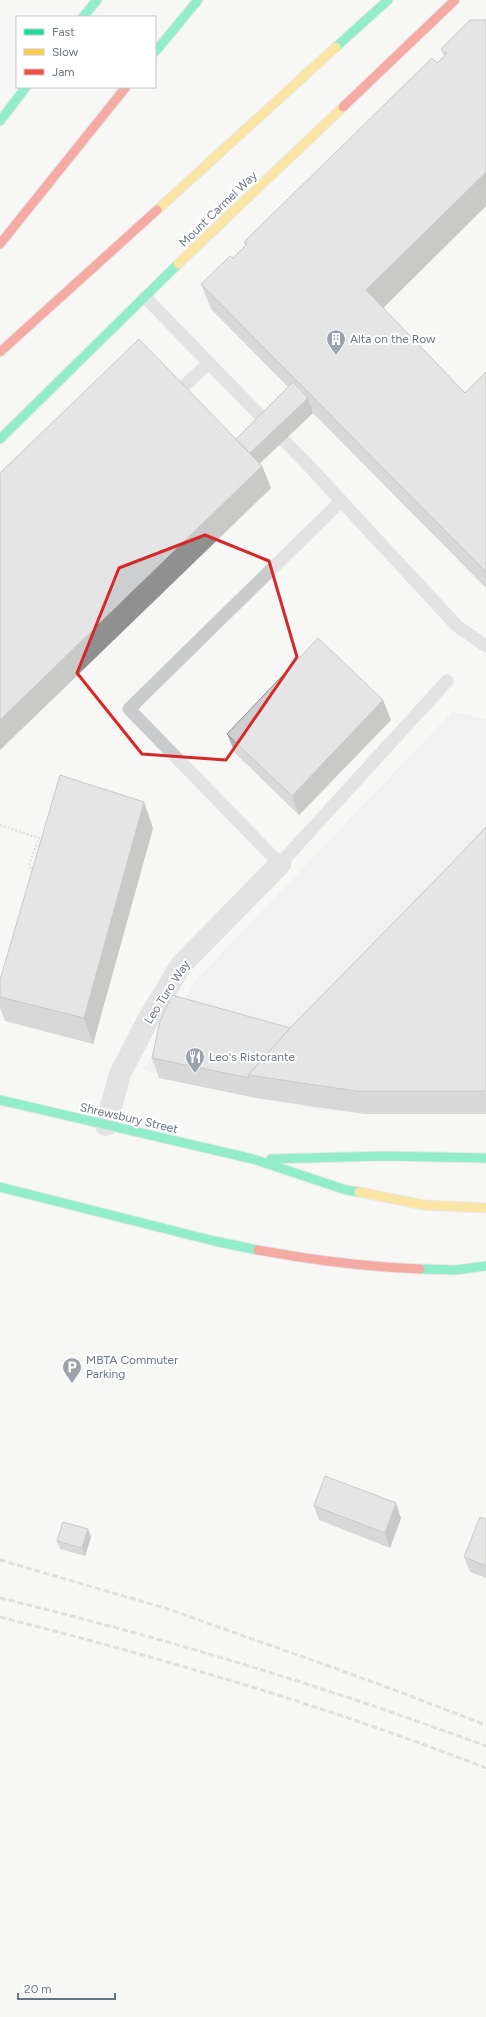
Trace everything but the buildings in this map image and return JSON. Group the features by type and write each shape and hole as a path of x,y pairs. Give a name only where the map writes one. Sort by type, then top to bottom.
{"main road":[{"path":"84,16 97,0"},
{"path":"156,51 198,0"},
{"path":"0,352 388,0"},
{"name":"Mount Carmel Way","path":"0,439 145,297 455,0"},
{"path":"0,121 25,88"},
{"path":"0,244 125,88"},
{"name":"Shrewsbury Street","path":"0,1100 253,1159 346,1190 424,1205 486,1208"},
{"name":"Shrewsbury Street","path":"253,1159 383,1156 486,1158"},
{"path":"0,1187 214,1241 306,1260 385,1268 456,1270 486,1266"}],"street":[{"name":"Leo Turo Way","path":"106,1125 120,1074 148,1020 181,965 280,864"}],"lane":[{"path":"145,297 341,501 457,626 486,646"},
{"path":"177,392 209,364"},
{"path":"341,501 129,709 280,864 447,681"}],"path":[{"path":"0,825 39,838 29,865 35,879"}],"highlighted area":[{"path":"205,535 269,561 297,657 226,760 142,754 77,673 119,568"}],"shaded area":[{"path":"452,712 486,719 486,1112 322,1111 143,1070 197,979"}],"railway":[{"path":"0,1560 168,1609 376,1683 486,1725"},
{"path":"0,1598 62,1613 245,1665 426,1724 486,1746"},
{"path":"0,1617 245,1685 366,1724 486,1768"}],"traffic: fast":[{"path":"84,16 97,0"},
{"path":"156,51 198,0"},
{"path":"336,47 388,0"},
{"path":"0,121 25,88"},
{"path":"0,439 178,264"},
{"path":"0,1100 253,1159 346,1190 359,1192"},
{"path":"271,1159 383,1156 486,1158"},
{"path":"0,1187 214,1241 258,1250"},
{"path":"420,1269 456,1270 486,1266"}],"traffic: slow":[{"path":"157,210 336,47"},
{"path":"178,264 343,107"},
{"path":"359,1192 424,1205 486,1208"}],"traffic: jam":[{"path":"343,107 455,0"},
{"path":"0,244 125,88"},
{"path":"0,352 157,210"},
{"path":"258,1250 298,1257 380,1267 420,1269"}],"place":[{"name":"Alta on the Row","path":"336,356"},
{"name":"Leo's Ristorante","path":"195,1074"},
{"name":"MBTA Commuter Parking","path":"72,1384"}]}
